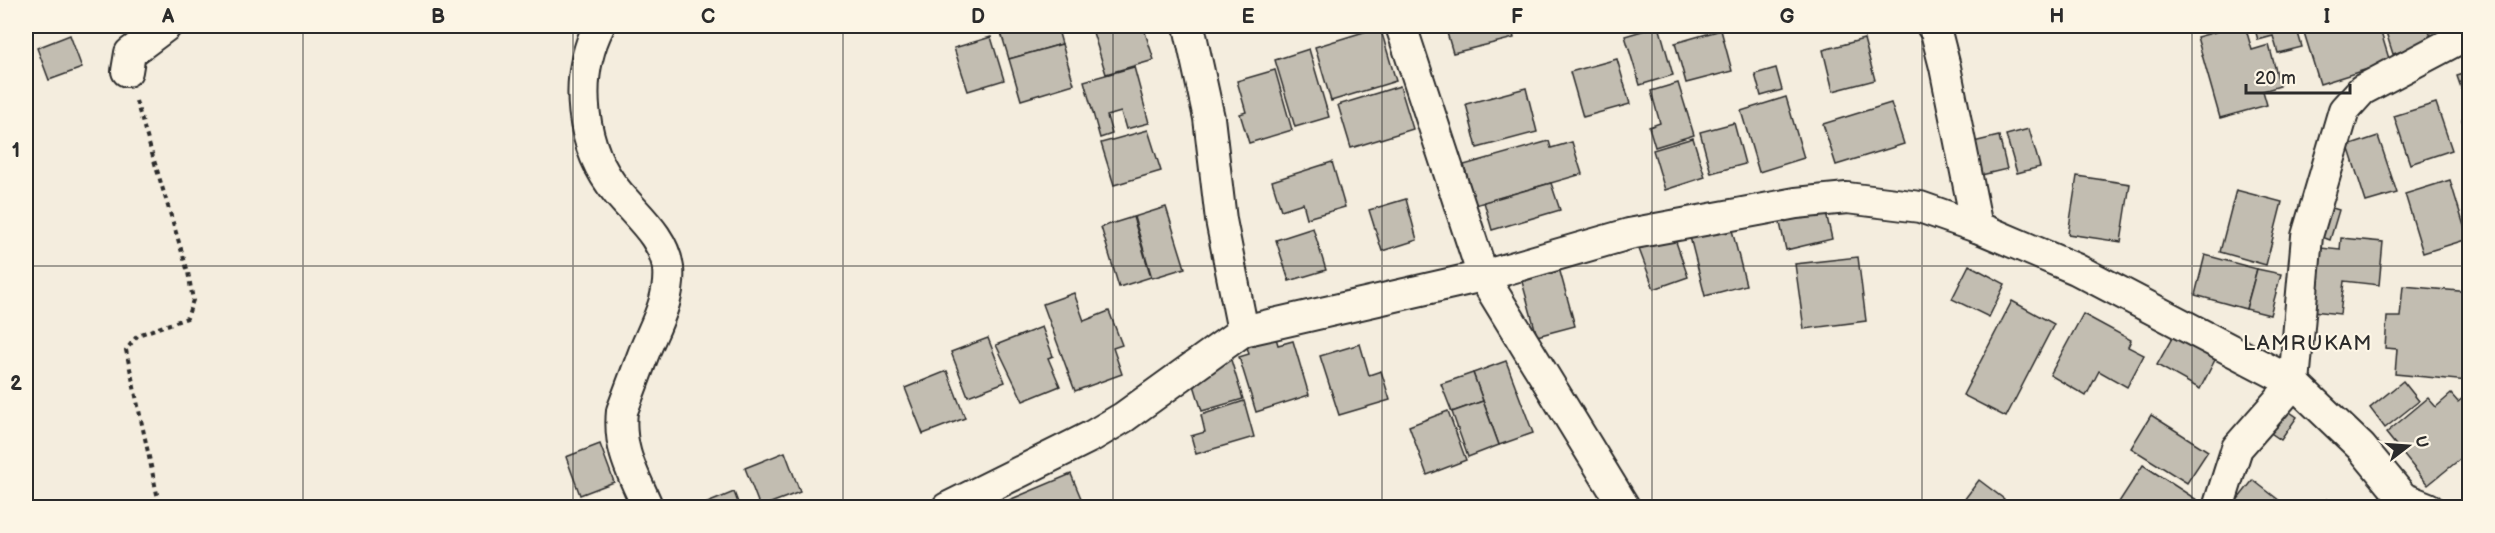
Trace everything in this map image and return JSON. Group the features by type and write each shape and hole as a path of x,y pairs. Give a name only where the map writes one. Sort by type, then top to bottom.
{"street":[{"path":"128,71 130,53 166,26"},
{"path":"599,26 585,62 584,86 590,142 598,165 616,191 657,238 668,267 669,284 665,304 622,411 620,430 623,451 648,507"},
{"path":"1189,26 1209,118 1221,220 1243,331"},
{"path":"1401,26 1484,276 1625,507"},
{"path":"1932,26 1936,32 1945,67 1977,227"},
{"path":"2218,507 2237,448 2294,383 2307,236 2344,110 2362,90 2469,33"},
{"path":"951,507 1124,417 1243,331 1484,276 1629,234 1806,202 1847,198 1920,207 1977,227 2076,269 2294,383 2361,447 2403,498 2428,507"}],"path":[{"path":"128,71 188,272 193,300 187,318 138,335 126,350 129,373 160,507"}],"building":[{"path":"999,26 1057,26 1062,44 1009,59"},
{"path":"1091,26 1143,26 1154,60 1106,74"},
{"path":"1445,26 1511,26 1514,38 1453,53"},
{"path":"1659,26 1673,75 1640,85 1625,36"},
{"path":"2245,26 2252,50 2269,45 2280,86 2263,91 2267,105 2220,118 2197,37"},
{"path":"2254,26 2296,26 2302,47 2278,53 2273,36 2258,40"},
{"path":"2302,26 2379,26 2390,62 2320,84"},
{"path":"2384,26 2428,26 2432,42 2393,54"},
{"path":"1380,27 1396,81 1331,101 1315,47"},
{"path":"1721,30 1732,71 1686,83 1675,43"},
{"path":"70,35 82,68 49,80 37,48"},
{"path":"991,37 1004,80 968,91 954,48"},
{"path":"1864,39 1875,80 1833,91 1823,50"},
{"path":"1062,44 1074,84 1021,100 1009,59"},
{"path":"1309,49 1329,117 1295,127 1275,60"},
{"path":"1617,59 1630,104 1583,117 1570,72"},
{"path":"1134,67 1149,123 1126,129 1121,112 1107,116 1112,134 1100,138 1084,81"},
{"path":"1776,68 1782,90 1761,96 1755,74"},
{"path":"1275,70 1292,130 1249,143 1240,114 1246,112 1237,81"},
{"path":"2470,72 2470,114 2457,76"},
{"path":"1678,83 1694,135 1655,147 1649,127 1660,123 1651,91"},
{"path":"1400,86 1413,129 1351,148 1338,105"},
{"path":"1526,88 1537,132 1477,148 1466,104"},
{"path":"1786,97 1804,158 1759,172 1741,111"},
{"path":"1891,103 1904,144 1836,165 1823,124"},
{"path":"2436,103 2452,150 2410,164 2394,116"},
{"path":"2470,118 2470,144 2462,120"},
{"path":"1734,123 1745,164 1711,173 1700,132"},
{"path":"2029,129 2040,167 2017,173 2006,135"},
{"path":"1148,130 1161,171 1114,185 1101,143"},
{"path":"1999,136 2007,169 1977,176 1969,143"},
{"path":"2378,136 2397,193 2366,202 2348,146"},
{"path":"1693,138 1705,177 1665,190 1653,150"},
{"path":"1549,141 1551,148 1572,142 1582,174 1475,205 1464,165"},
{"path":"1332,162 1345,207 1307,218 1303,203 1281,210 1272,181"},
{"path":"2077,176 2130,184 2121,242 2068,234"},
{"path":"2450,180 2468,239 2423,253 2405,194"},
{"path":"1551,183 1560,210 1492,230 1484,202"},
{"path":"2236,190 2282,202 2266,265 2220,252"},
{"path":"1406,199 1417,240 1382,251 1369,210"},
{"path":"1824,204 1832,239 1786,250 1778,214"},
{"path":"2319,204 2339,210 2330,240 2309,232"},
{"path":"1166,207 1185,268 1152,278 1134,217"},
{"path":"1133,217 1151,277 1119,287 1101,227"},
{"path":"1731,226 1746,285 1705,296 1690,237"},
{"path":"1313,228 1326,270 1289,281 1276,240"},
{"path":"1674,236 1688,277 1654,289 1639,249"},
{"path":"2341,238 2383,242 2379,285 2344,281 2340,314 2304,310 2311,247 2340,250"},
{"path":"2205,255 2257,269 2246,309 2195,295"},
{"path":"1858,257 1866,321 1804,329 1795,264"},
{"path":"1969,265 2005,284 1989,317 1952,299"},
{"path":"1559,268 1575,326 1537,336 1521,278"},
{"path":"2257,269 2281,274 2270,315 2246,309"},
{"path":"2403,286 2470,292 2468,381 2395,374 2397,349 2385,348 2387,317 2400,317"},
{"path":"1074,293 1084,321 1109,311 1122,345 1113,348 1122,374 1075,391 1043,304"},
{"path":"2012,301 2054,324 2006,417 1963,395"},
{"path":"2083,314 2131,340 2128,347 2144,355 2127,387 2099,371 2086,396 2050,375"},
{"path":"1042,327 1053,356 1048,358 1060,386 1023,401 996,345"},
{"path":"2176,331 2218,354 2200,389 2157,365"},
{"path":"988,338 1005,382 968,396 951,352"},
{"path":"1276,338 1278,345 1293,341 1309,395 1256,412 1239,357 1249,354 1247,347"},
{"path":"1360,344 1369,375 1381,371 1390,400 1339,415 1320,356"},
{"path":"1231,360 1243,399 1202,411 1190,372"},
{"path":"1506,361 1533,433 1499,445 1473,373"},
{"path":"947,371 965,418 923,434 905,388"},
{"path":"1473,373 1483,401 1452,412 1441,384"},
{"path":"2403,381 2419,401 2385,428 2370,408"},
{"path":"2451,394 2458,402 2464,397 2470,404 2470,451 2428,485 2386,433 2428,398 2436,407"},
{"path":"1244,401 1254,437 1196,454 1191,436 1205,432 1201,415"},
{"path":"1483,401 1499,445 1468,457 1452,412"},
{"path":"2278,404 2297,417 2281,440 2262,427"},
{"path":"1448,411 1466,460 1427,475 1409,426"},
{"path":"2151,415 2208,451 2187,483 2131,448"},
{"path":"600,444 614,482 580,495 566,457"},
{"path":"785,452 800,492 760,507 745,468"},
{"path":"2143,465 2197,500 2192,508 2128,508 2119,502"},
{"path":"1071,474 1085,508 996,508 995,506"},
{"path":"1979,480 2004,499 1999,508 1958,508"},
{"path":"2253,480 2289,508 2231,508"},
{"path":"734,492 740,508 706,508 705,504"},
{"path":"2327,499 2338,508 2321,508"}],"district":[{"name":"LAMRUKAM","path":"2308,343"}]}
